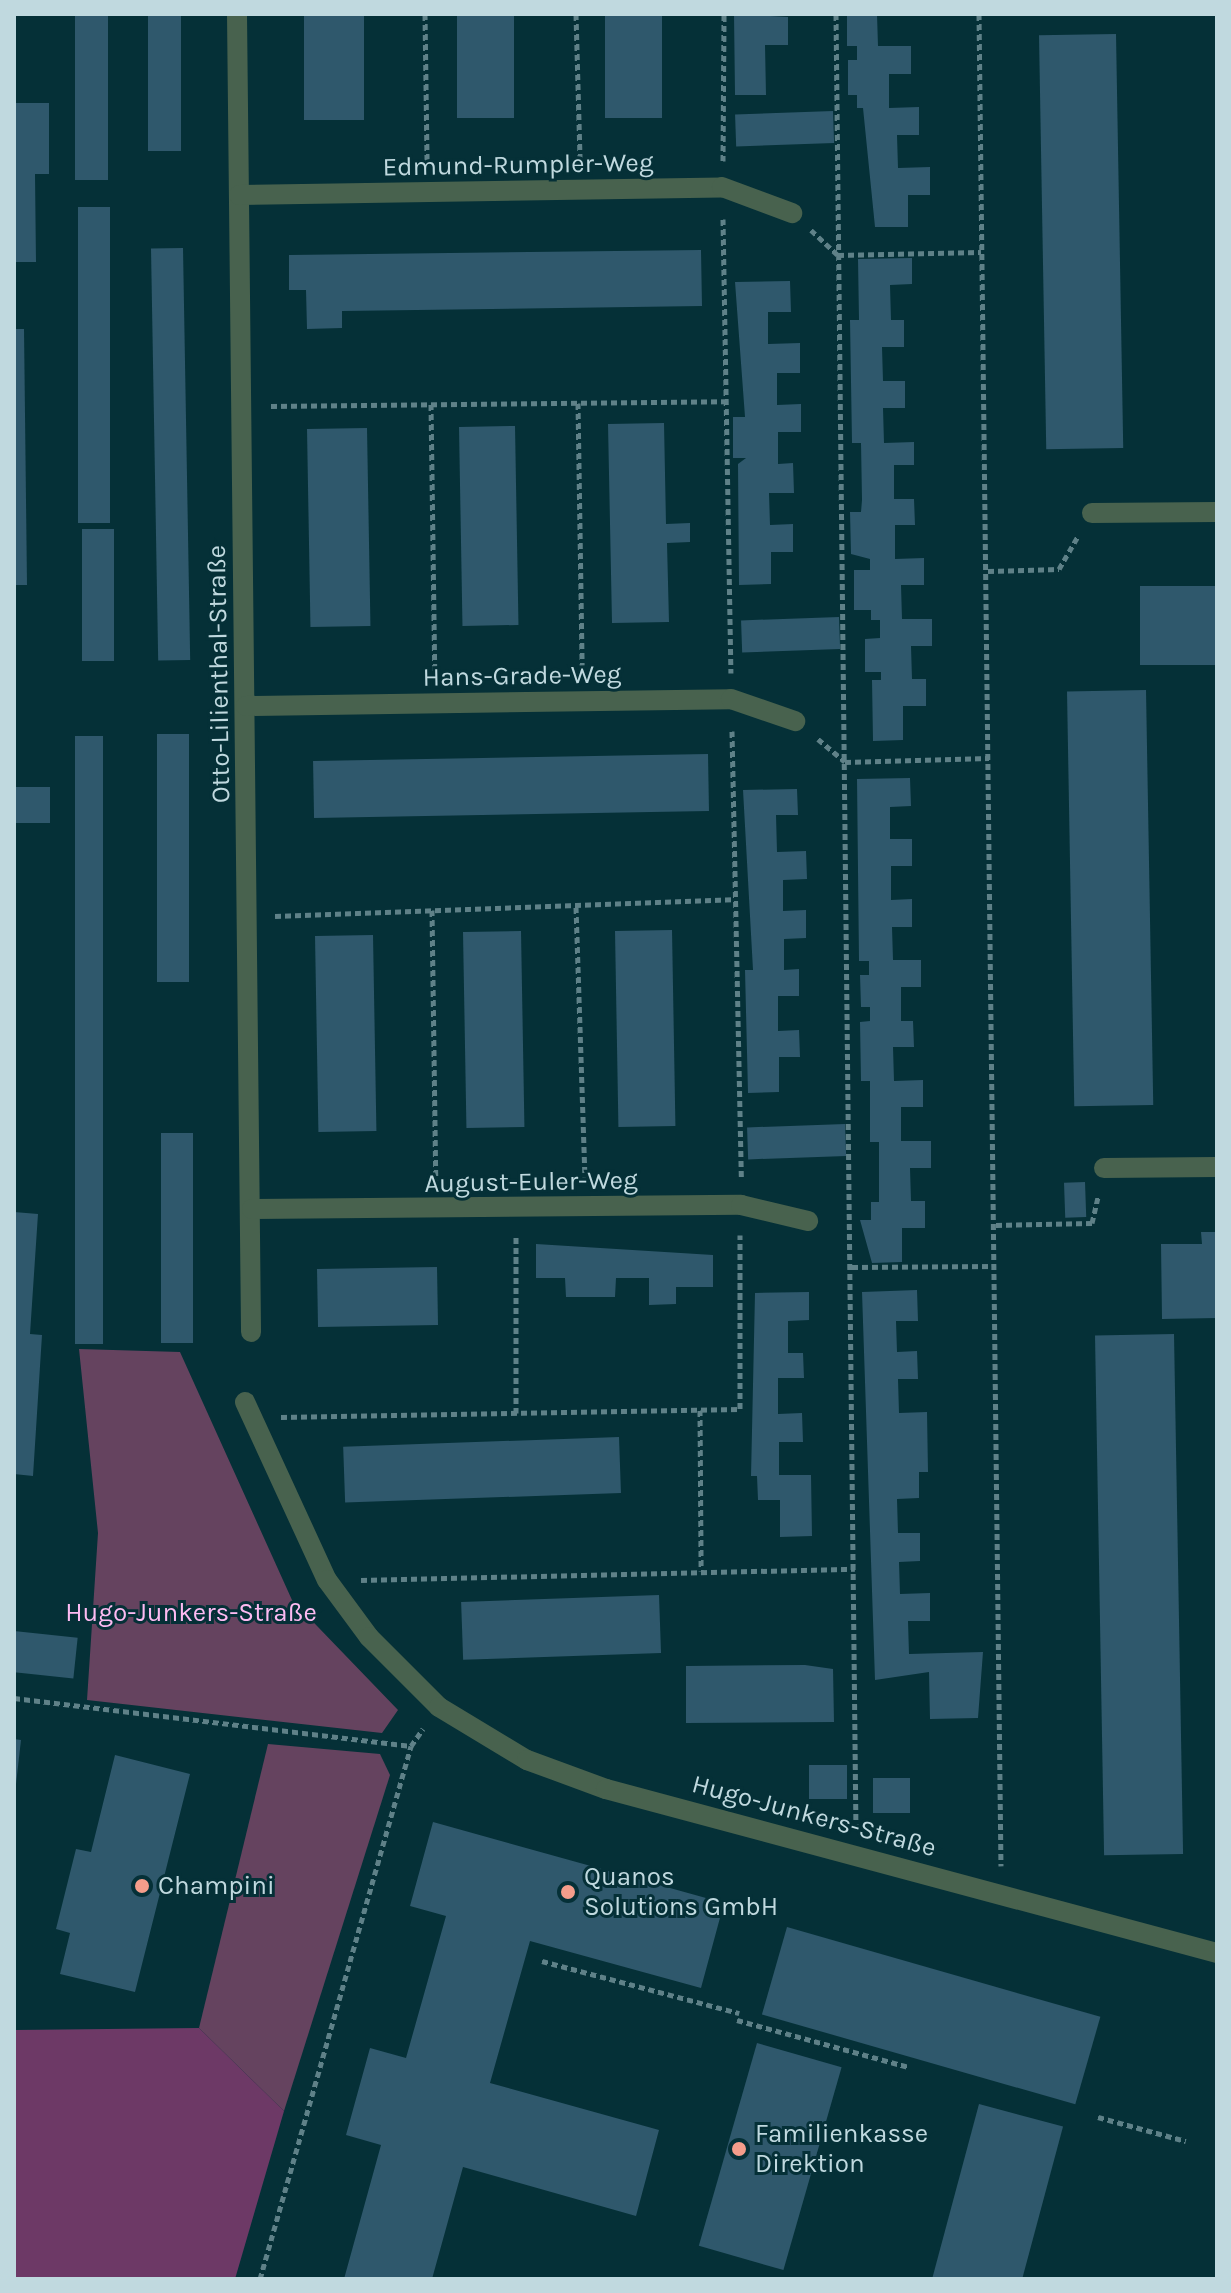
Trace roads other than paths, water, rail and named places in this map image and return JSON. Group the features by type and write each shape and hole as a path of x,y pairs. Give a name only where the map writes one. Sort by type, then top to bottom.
{"street":[{"name":"Otto-Lilienthal-Straße","path":"237,14 251,1332"},
{"name":"Edmund-Rumpler-Weg","path":"239,195 722,187 792,213"},
{"path":"1092,513 1217,512"},
{"name":"Hans-Grade-Weg","path":"246,706 731,699 795,721"},
{"path":"1104,1168 1217,1167"},
{"name":"August-Euler-Weg","path":"252,1209 741,1205 808,1221"},
{"name":"Hugo-Junkers-Straße","path":"251,1410 327,1580 369,1637 439,1707 527,1760 606,1789 1001,1891 1217,1953"}],"place":[{"name":"Champini","path":"142,1886"},
{"name":"Quanos Solutions GmbH","path":"568,1892"},
{"name":"Familienkasse Direktion","path":"739,2149"}]}
